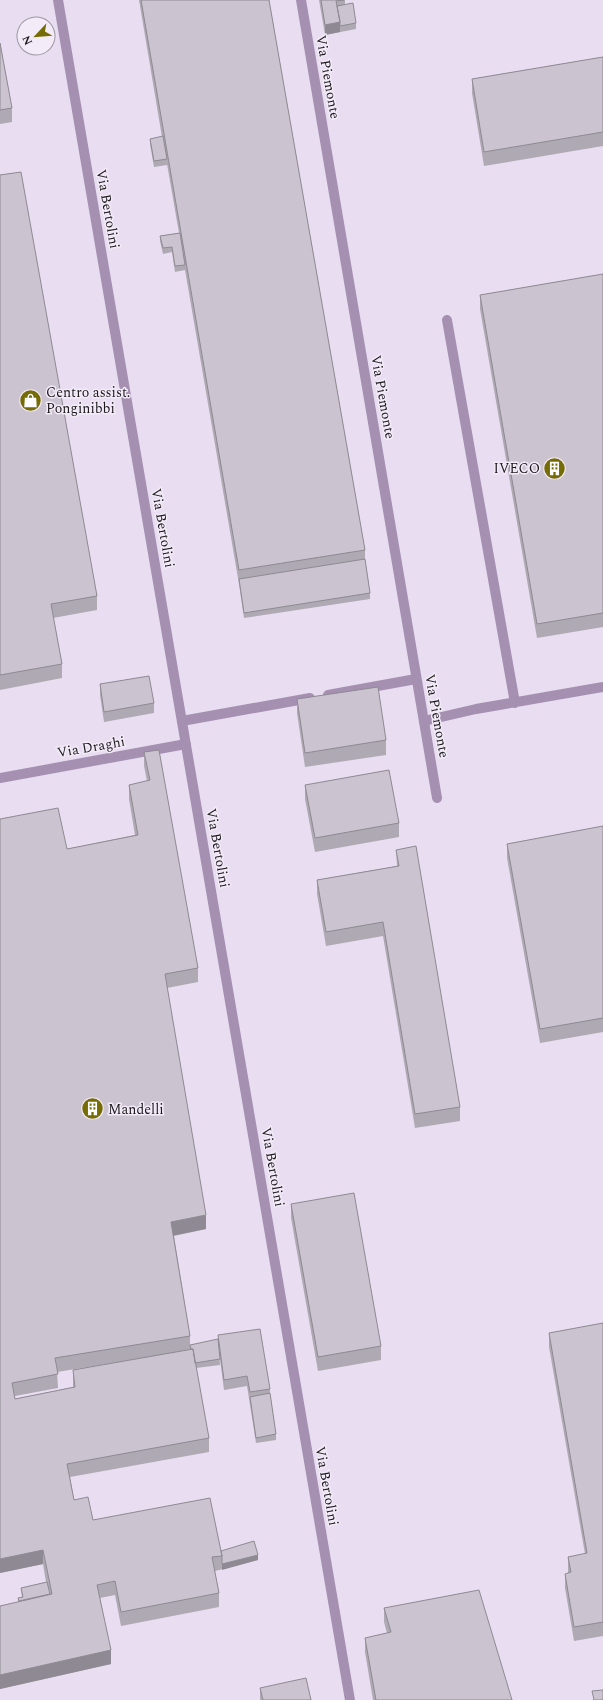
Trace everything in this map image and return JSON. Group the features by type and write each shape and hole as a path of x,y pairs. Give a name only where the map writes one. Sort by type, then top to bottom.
{"street":[{"name":"Via Bertolini","path":"58,0 350,1700"},
{"name":"Via Piemonte","path":"301,0 437,798"},
{"path":"447,320 515,703"},
{"path":"182,721 416,679"},
{"path":"424,722 476,710 603,688"},
{"name":"Via Draghi","path":"0,778 186,744"}],"shaded area":[{"path":"0,0 603,0 603,1700 0,1700"}],"building":[{"path":"141,0 269,0 365,550 239,570"},
{"path":"321,0 344,0 336,1 340,22 325,25"},
{"path":"353,3 356,23 340,26 337,6"},
{"path":"0,43 12,108 0,110"},
{"path":"603,57 603,132 484,152 472,79"},
{"path":"163,136 167,159 154,161 150,139"},
{"name":"Centro assist. Ponginibbi","path":"21,172 97,596 51,604 62,664 0,675 0,175"},
{"path":"180,233 185,265 175,266 172,247 163,248 160,236"},
{"name":"IVECO","path":"603,274 603,613 537,624 480,295"},
{"path":"365,559 370,593 244,613 239,579"},
{"path":"149,676 154,703 104,712 100,684"},
{"path":"378,687 386,740 305,753 297,699"},
{"path":"159,750 198,968 165,974 206,1215 171,1222 190,1336 55,1358 58,1374 12,1383 15,1399 75,1387 73,1370 193,1349 209,1438 67,1464 74,1500 88,1497 93,1520 210,1498 222,1556 212,1557 219,1593 121,1612 115,1581 97,1585 111,1650 0,1675 0,1606 52,1594 43,1550 0,1559 0,819 58,808 67,849 138,835 129,785 150,780 144,752"},
{"path":"389,770 399,823 315,838 305,785"},
{"path":"603,826 603,1018 540,1029 507,844"},
{"path":"416,846 460,1107 415,1114 383,922 326,932 317,880 399,866 396,850"},
{"path":"354,1193 381,1346 318,1357 291,1204"},
{"path":"603,1323 603,1622 574,1627 565,1574 571,1572 568,1557 587,1553 549,1333"},
{"path":"260,1329 270,1389 250,1392 247,1376 224,1380 218,1335"},
{"path":"218,1339 220,1359 195,1363 193,1349 191,1349 190,1345"},
{"path":"270,1393 276,1434 256,1438 250,1397"},
{"path":"254,1541 258,1555 222,1564 221,1551"},
{"path":"47,1582 50,1594 19,1601 18,1598 23,1597 21,1588"},
{"path":"479,1590 512,1700 376,1700 365,1638 391,1632 384,1608"},
{"path":"306,1678 311,1700 263,1700 260,1688"},
{"path":"603,1690 603,1700 594,1700 592,1691"}],"place":[{"name":"Centro assist. Ponginibbi","path":"30,400"},
{"name":"IVECO","path":"555,468"},
{"name":"Mandelli","path":"93,1109"}]}
